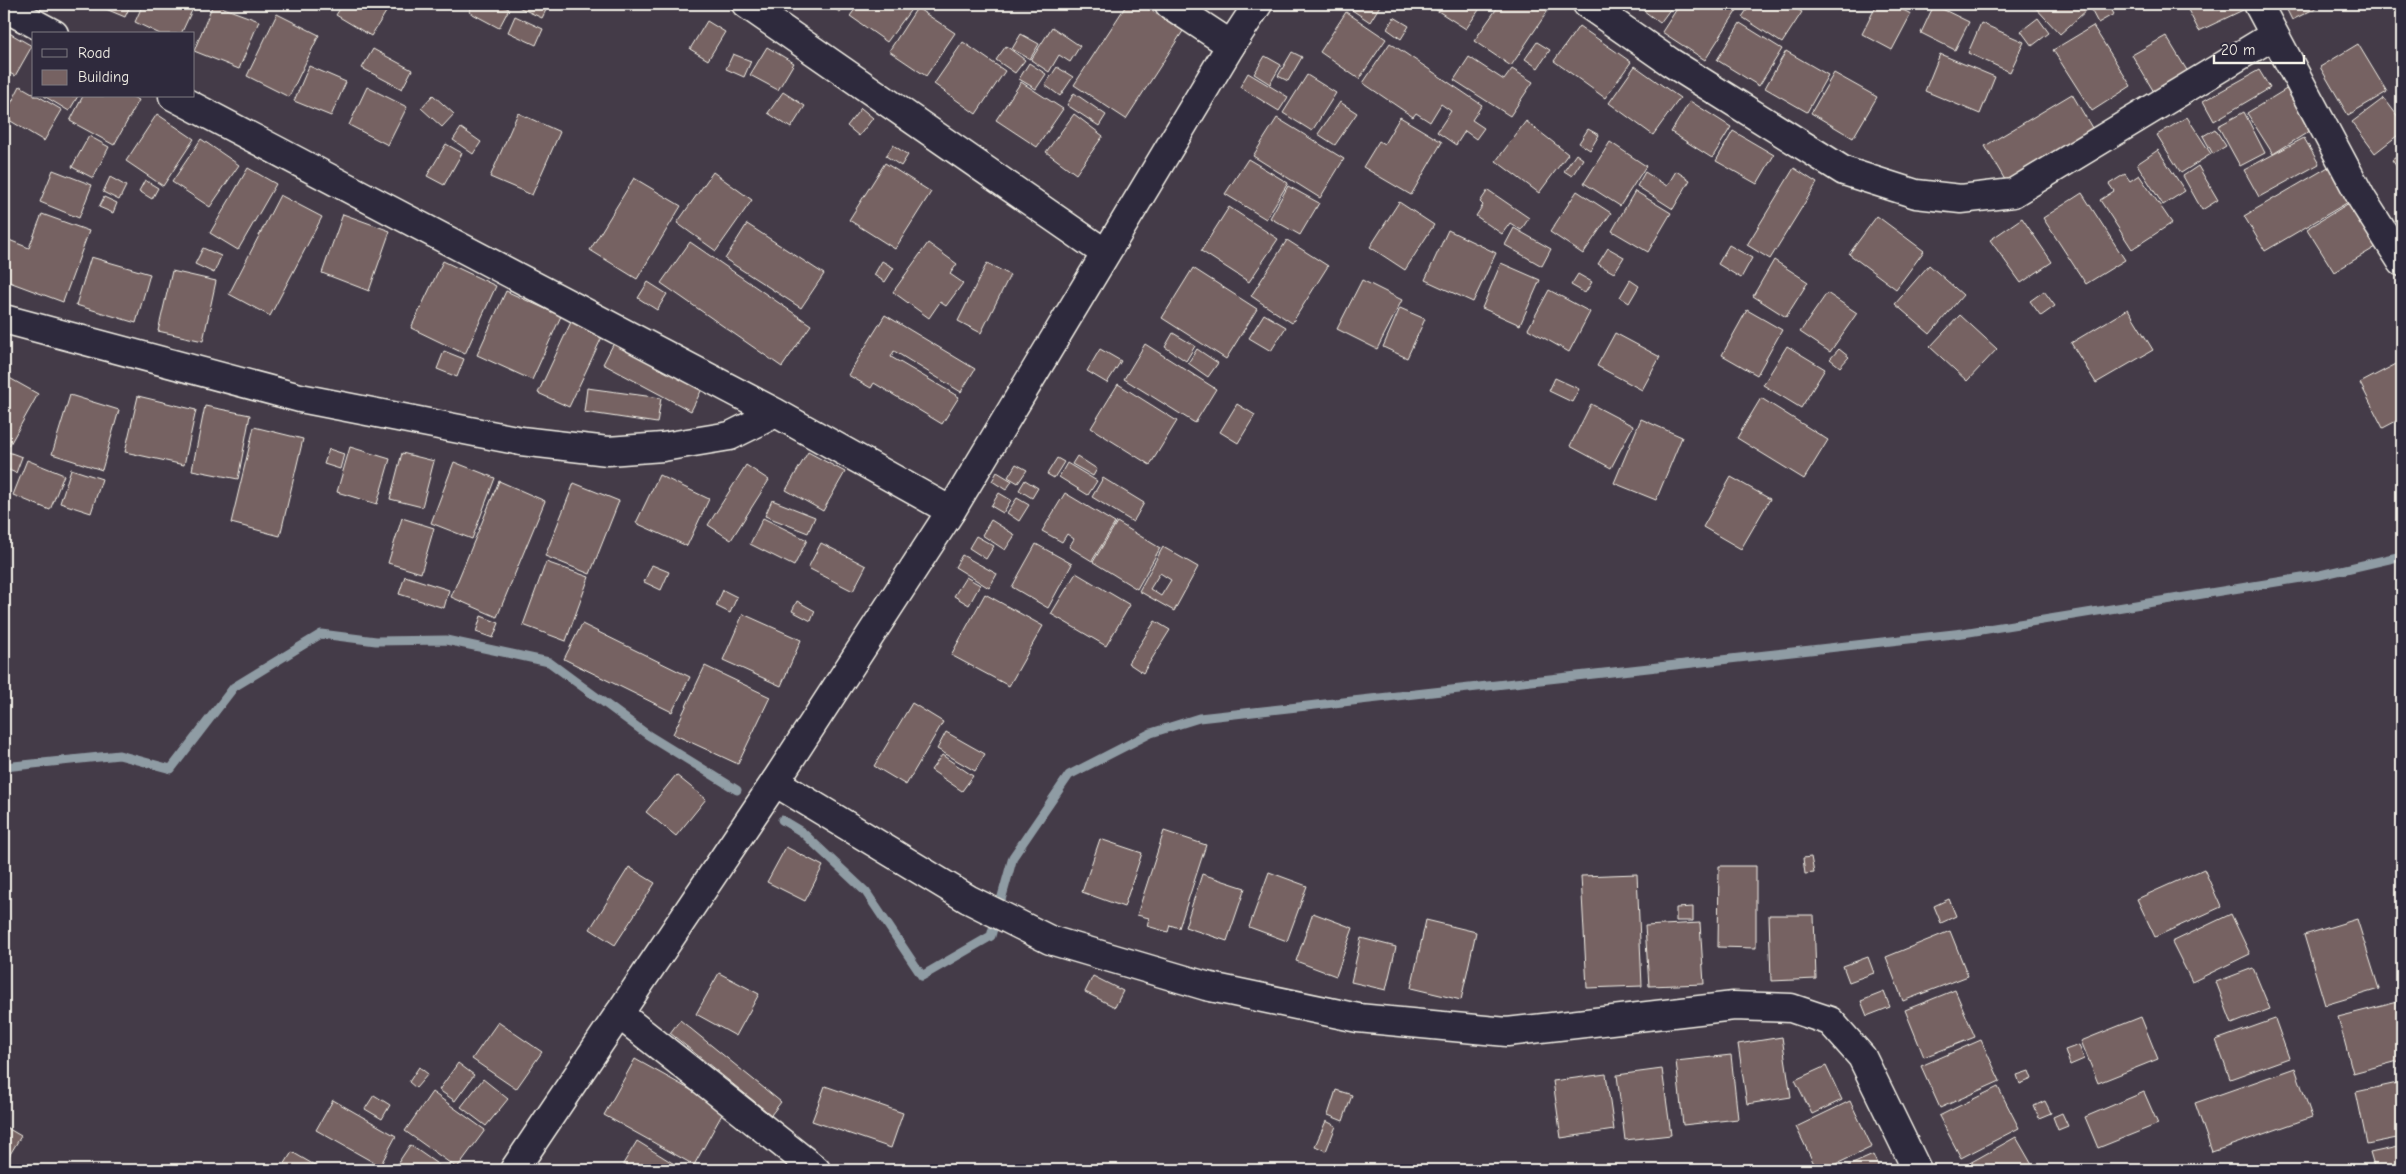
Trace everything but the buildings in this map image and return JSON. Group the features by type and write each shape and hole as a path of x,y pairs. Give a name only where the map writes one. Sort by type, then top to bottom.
{"street":[{"path":"746,4 1105,252"},
{"path":"1169,4 1231,44"},
{"path":"514,1170 775,782 951,511 1105,252 1231,44 1258,4"},
{"path":"1587,4 1670,62 1844,171 1916,194 1961,199 2012,193 2274,36"},
{"path":"2258,4 2362,199 2402,262"},
{"path":"4,7 50,32"},
{"path":"177,98 776,413 951,511"},
{"path":"4,319 300,398 521,440 608,451 663,447 730,436 776,413"},
{"path":"775,782 968,899 1050,940 1206,986 1358,1018 1507,1032 1734,1006 1791,1008 1830,1021 1862,1057 1917,1170"},
{"path":"619,1014 816,1170"}],"waterway":[{"path":"782,820 802,832 866,892 922,976 991,936 1013,857 1069,775 1151,733 1199,718 1963,633 2320,575 2402,556"},
{"path":"4,767 119,755 171,769 234,687 321,634 376,641 446,640 549,662 648,735 737,790"}]}
